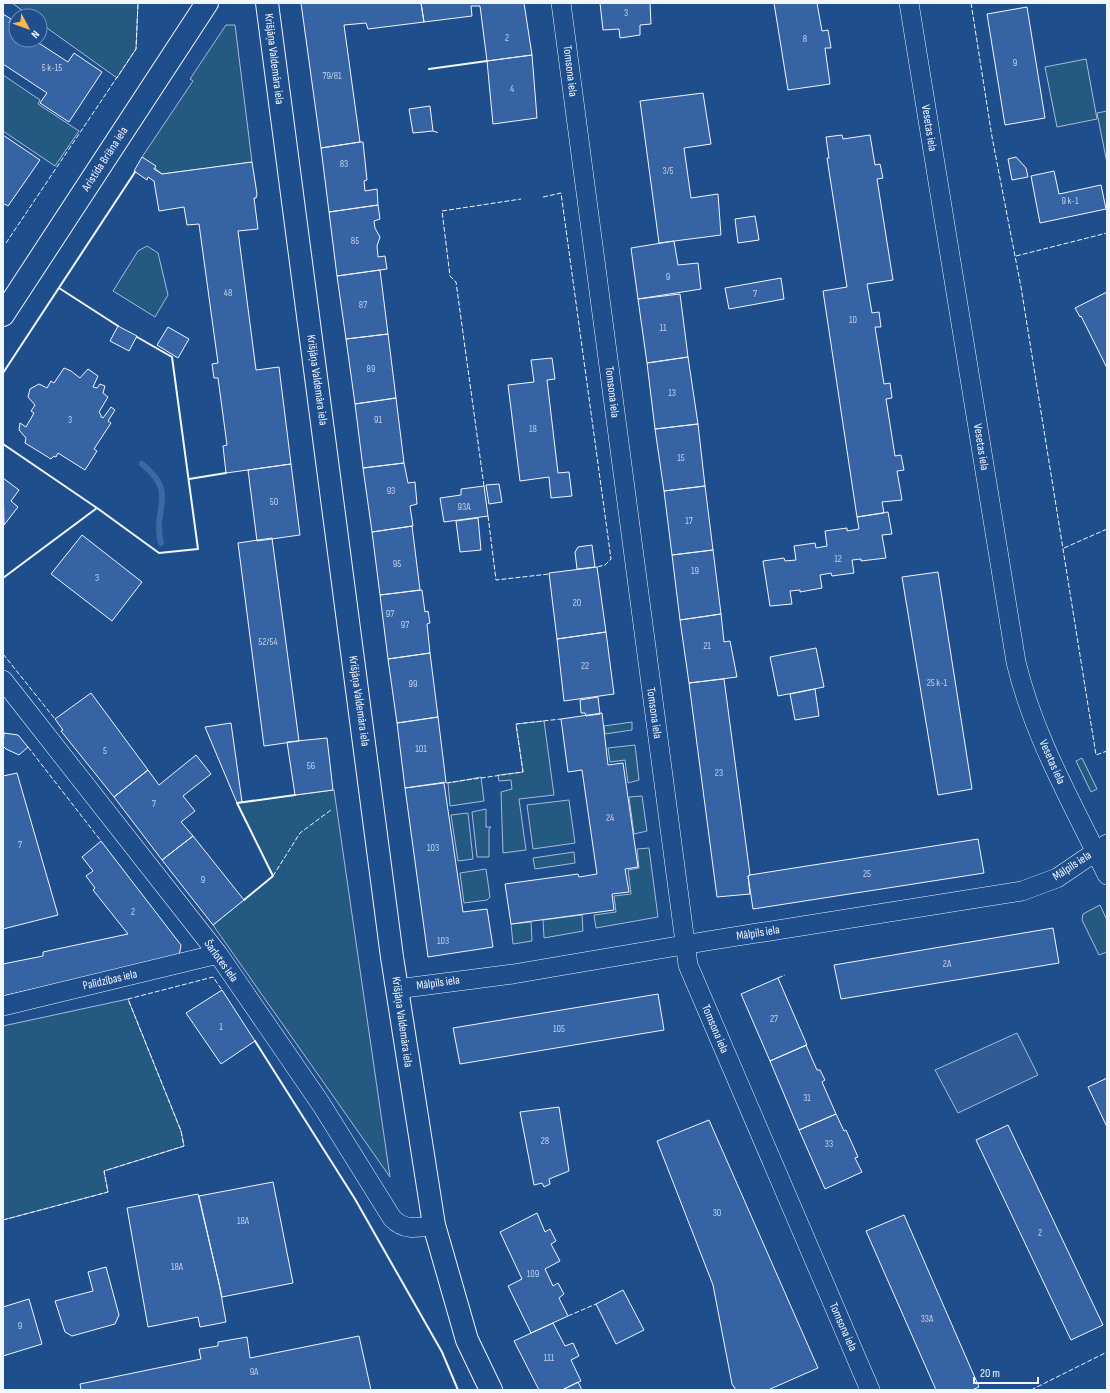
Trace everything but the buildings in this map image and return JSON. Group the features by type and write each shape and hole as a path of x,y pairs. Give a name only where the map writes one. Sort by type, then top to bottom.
{"main road":[{"name":"Aristida Briāna iela","path":"3,315 207,3"},
{"name":"Krišjāņa Valdemāra iela","path":"267,3 397,989 434,1225 467,1340 491,1390"}],"street":[{"name":"Tomsona iela","path":"561,3 688,965 870,1390"},
{"name":"Vesetas iela","path":"909,3 1016,662 1027,702 1040,734 1065,790 1101,847 1107,876"},
{"name":"Šarlotes iela","path":"3,680 218,954 321,1104 392,1218 398,1225 416,1228 434,1225"},
{"name":"Mālpils iela","path":"397,989 513,974 1022,891 1057,878 1101,847"},
{"name":"Palīdzības iela","path":"3,1006 218,954"}],"shaded area":[{"path":"12,3 138,3 136,49 117,78 48,29 48,8 19,8"},
{"path":"226,25 235,25 252,162 162,174 142,157 193,81 190,79"},
{"path":"1086,59 1097,119 1057,127 1045,67"},
{"path":"3,75 40,100 38,104 79,131 55,166 3,131"},
{"path":"1107,111 1107,163 1097,113"},
{"path":"147,246 158,253 168,295 155,317 113,291 138,251"},
{"path":"544,721 554,795 519,799 526,850 503,853 501,792 512,789 511,780 499,781 498,775 523,772 516,724"},
{"path":"632,722 632,730 605,734 604,726"},
{"path":"635,745 639,780 628,783 625,760 610,762 608,748"},
{"path":"1082,758 1097,789 1091,792 1076,761"},
{"path":"481,777 484,801 450,806 448,783"},
{"path":"334,790 390,1177 213,925 273,876 237,803"},
{"path":"642,796 647,831 634,834 629,797"},
{"path":"569,800 575,843 533,849 527,805"},
{"path":"486,809 486,827 491,827 489,829 489,857 477,857 472,812"},
{"path":"468,813 473,859 458,861 451,815"},
{"path":"649,848 658,917 596,928 594,915 616,912 614,896 631,894 628,870 639,868 637,849"},
{"path":"574,852 575,863 535,869 533,858"},
{"path":"486,869 490,897 487,900 464,903 460,873"},
{"path":"1100,905 1107,920 1107,952 1099,955 1082,920 1083,914"},
{"path":"582,915 583,931 544,938 543,920"},
{"path":"531,922 532,941 513,944 511,924"},
{"path":"128,999 181,1131 184,1146 104,1171 108,1192 3,1220 3,1026"},
{"path":"1017,1033 1038,1075 958,1113 935,1070"}],"waterway":[{"path":"142,464 153,475 159,484 162,493 159,520 161,543"}],"fence":[{"path":"6,243 136,49 138,3"},
{"path":"971,3 992,137 1021,287 1096,755 1107,751"},
{"path":"433,131 439,133"},
{"path":"543,197 561,193 611,559 605,565 597,567"},
{"path":"484,486 456,282 450,276 442,211 521,199"},
{"path":"1016,256 1107,233"},
{"path":"488,516 496,580 549,574"},
{"path":"1064,548 1107,529"},
{"path":"3,654 55,719"},
{"path":"446,783 523,772 516,724 561,719"},
{"path":"28,747 101,841"},
{"path":"273,876 300,833 331,810"},
{"path":"778,978 785,975"},
{"path":"3,1220 108,1192 104,1171 184,1146 181,1131 128,999 213,977 222,990"},
{"path":"568,1316 596,1304"},
{"path":"1031,1390 1107,1352"}],"wall":[{"path":"429,69 487,61"},
{"path":"3,373 135,172"},
{"path":"59,288 118,326"},
{"path":"3,444 97,508 159,553 198,549 172,357 137,337"},
{"path":"189,479 226,473"},
{"path":"3,578 97,508"},
{"path":"244,900 273,876 237,803 295,795"},
{"path":"255,1041 355,1199 442,1352 458,1390"}]}
